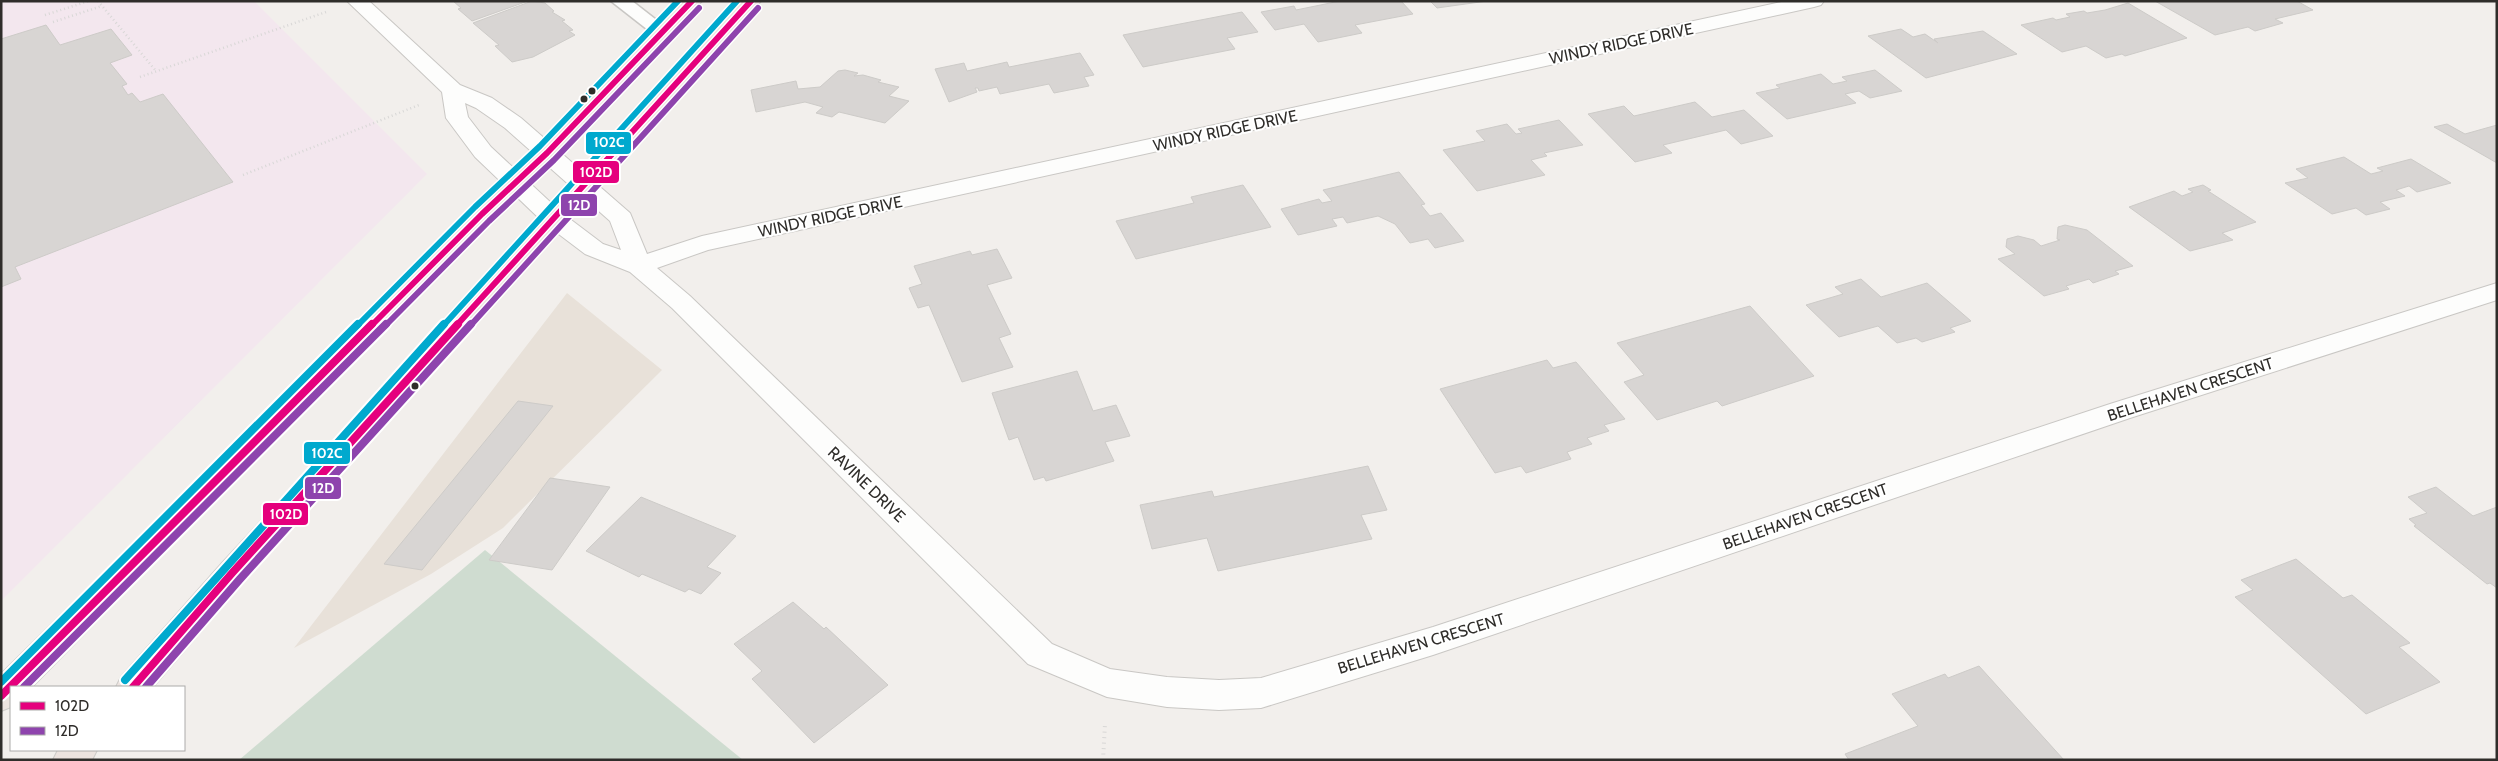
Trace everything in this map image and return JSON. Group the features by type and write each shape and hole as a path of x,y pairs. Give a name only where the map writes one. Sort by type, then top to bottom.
{"main road":[{"path":"11,686 546,153 664,33 692,1"},
{"path":"134,686 233,572 522,255 582,185 751,1"},
{"path":"1,696 10,687"}],"street":[{"path":"358,1 452,90"},
{"name":"WINDY RIDGE DRIVE","path":"639,266 702,244 1814,1"},
{"name":"RAVINE DRIVE","path":"452,90 484,103 513,123 621,218 639,266"},
{"name":"RAVINE DRIVE","path":"452,90 457,118 484,152 553,218 594,249 639,266 688,309 1040,654 1107,683"},
{"name":"BELLEHAVEN CRESCENT","path":"1107,683 1166,692 1219,695 1262,693 1330,670 1434,641 2120,411 2497,291"}],"lane":[{"path":"620,1 664,33"}],"path":[{"path":"45,15 89,1"},
{"path":"98,1 156,71"},
{"path":"53,22 102,6"},
{"path":"140,76 330,10"},
{"path":"243,175 452,90"}],"shaded area":[{"path":"1,1 254,1 427,174 1,601"},
{"path":"567,293 662,370 503,528 431,574 294,648"},
{"path":"485,550 743,760 239,760"}],"building":[{"path":"453,1 528,1 472,21 458,9 461,8"},
{"path":"532,1 545,3 554,11 552,12 565,20 562,21 573,30 569,31 575,35 533,57 512,62 495,46 499,45 473,23"},
{"path":"1340,1 1401,1 1413,14 1355,25 1362,33 1318,42 1304,24 1275,30 1261,12 1294,6 1296,10"},
{"path":"1430,1 1487,1 1437,8"},
{"path":"2155,1 2297,1 2313,10 2275,19 2283,23 2255,31 2248,27 2215,35"},
{"path":"2128,3 2187,38 2125,56 2122,54 2106,58 2086,46 2062,52 2021,25 2053,18 2056,20 2070,17 2066,14 2105,10"},
{"path":"1242,12 1258,32 1227,38 1235,49 1143,67 1123,35"},
{"path":"46,25 60,45 111,29 132,55 110,63 127,84 122,86 128,95 132,93 140,102 163,94 233,182 15,267 21,279 1,287 1,39"},
{"path":"1901,29 1913,37 1925,34 1938,43 1934,39 1983,31 2017,54 1926,78 1868,36"},
{"path":"1080,53 1094,75 1084,77 1089,86 1054,93 1049,84 1000,94 997,87 979,91 978,88 975,88 977,92 949,102 935,69 964,63 967,71 1007,62 1009,67"},
{"path":"845,70 858,73 854,76 863,75 881,80 878,82 899,87 889,96 909,101 885,123 839,112 832,117 816,113 823,107 805,102 756,112 751,90 796,81 798,89 820,87 838,71"},
{"path":"1875,70 1902,91 1870,98 1859,91 1845,94 1856,103 1787,119 1756,93 1780,88 1776,85 1821,74 1833,84 1847,81 1842,77"},
{"path":"1695,102 1712,117 1744,110 1773,136 1741,144 1726,130 1663,145 1672,153 1635,162 1588,114 1624,106 1634,116"},
{"path":"1559,120 1583,145 1544,153 1547,156 1531,160 1545,175 1477,191 1443,150 1485,141 1476,131 1507,124 1516,134 1522,133 1518,129"},
{"path":"2447,124 2465,134 2497,125 2497,163 2434,127"},
{"path":"2344,157 2371,174 2383,171 2377,168 2411,159 2451,183 2417,192 2409,186 2396,190 2405,196 2380,202 2390,209 2366,215 2356,208 2332,214 2285,183 2308,178 2296,169"},
{"path":"1399,172 1425,204 1421,205 1430,216 1441,213 1464,241 1435,248 1428,239 1410,243 1395,224 1378,216 1347,223 1343,217 1332,219 1337,226 1298,235 1281,209 1319,199 1322,203 1332,201 1323,190"},
{"path":"1243,185 1271,227 1136,259 1116,221 1194,203 1191,197"},
{"path":"2203,185 2211,190 2208,191 2256,222 2222,233 2233,240 2190,251 2129,207 2174,191 2182,196 2193,192 2188,189"},
{"path":"2065,225 2087,230 2133,266 2115,271 2119,274 2093,283 2089,279 2066,286 2069,289 2044,296 1998,259 2015,254 2006,247 2007,239 2018,236 2034,240 2041,246 2060,240 2057,239 2058,227"},
{"path":"997,249 1012,278 987,285 1011,334 999,338 1013,367 962,382 929,305 918,308 909,288 922,284 914,266 970,251 972,255"},
{"path":"1861,279 1881,297 1927,283 1971,321 1950,328 1955,332 1922,342 1916,338 1897,343 1878,326 1839,337 1806,305 1843,294 1835,287"},
{"path":"1750,306 1814,376 1722,406 1717,401 1657,420 1624,382 1644,375 1617,343"},
{"path":"1547,360 1553,368 1576,362 1625,419 1604,425 1609,431 1587,438 1592,444 1567,452 1571,459 1526,473 1521,466 1495,473 1440,389"},
{"path":"1077,371 1093,411 1116,405 1130,436 1105,442 1114,461 1046,481 1044,477 1034,480 1018,437 1009,440 992,393"},
{"path":"518,401 553,406 422,570 384,564"},
{"path":"1368,466 1387,510 1361,515 1372,539 1218,571 1207,538 1152,549 1140,505 1212,491 1214,497"},
{"path":"550,478 610,487 552,570 489,560"},
{"path":"2436,487 2473,516 2497,507 2497,588 2490,583 2487,584 2414,526 2416,525 2409,519 2427,513 2408,497"},
{"path":"641,497 736,536 707,567 721,573 701,594 689,589 685,592 642,574 639,577 586,551"},
{"path":"2296,559 2343,598 2352,595 2410,643 2399,647 2440,682 2366,714 2235,597 2253,590 2241,580"},
{"path":"793,602 824,629 826,627 888,685 814,743 752,679 762,671 734,644"},
{"path":"1979,666 2064,760 1849,760 1845,754 1918,726 1892,694 1945,674 1948,678"}],"transit line":[{"name":"102C","path":"1,682 475,207 540,146 678,1"},
{"name":"102D","path":"11,686 482,214 547,153 692,1"},
{"name":"102C","path":"125,680 226,565 737,1"},
{"name":"102D","path":"134,686 233,572 751,1"},
{"name":"12D","path":"25,686 489,221 554,160 699,8"},
{"name":"12D","path":"147,686 240,579 758,8"},
{"name":"102D","path":"1,696 10,687"}]}
